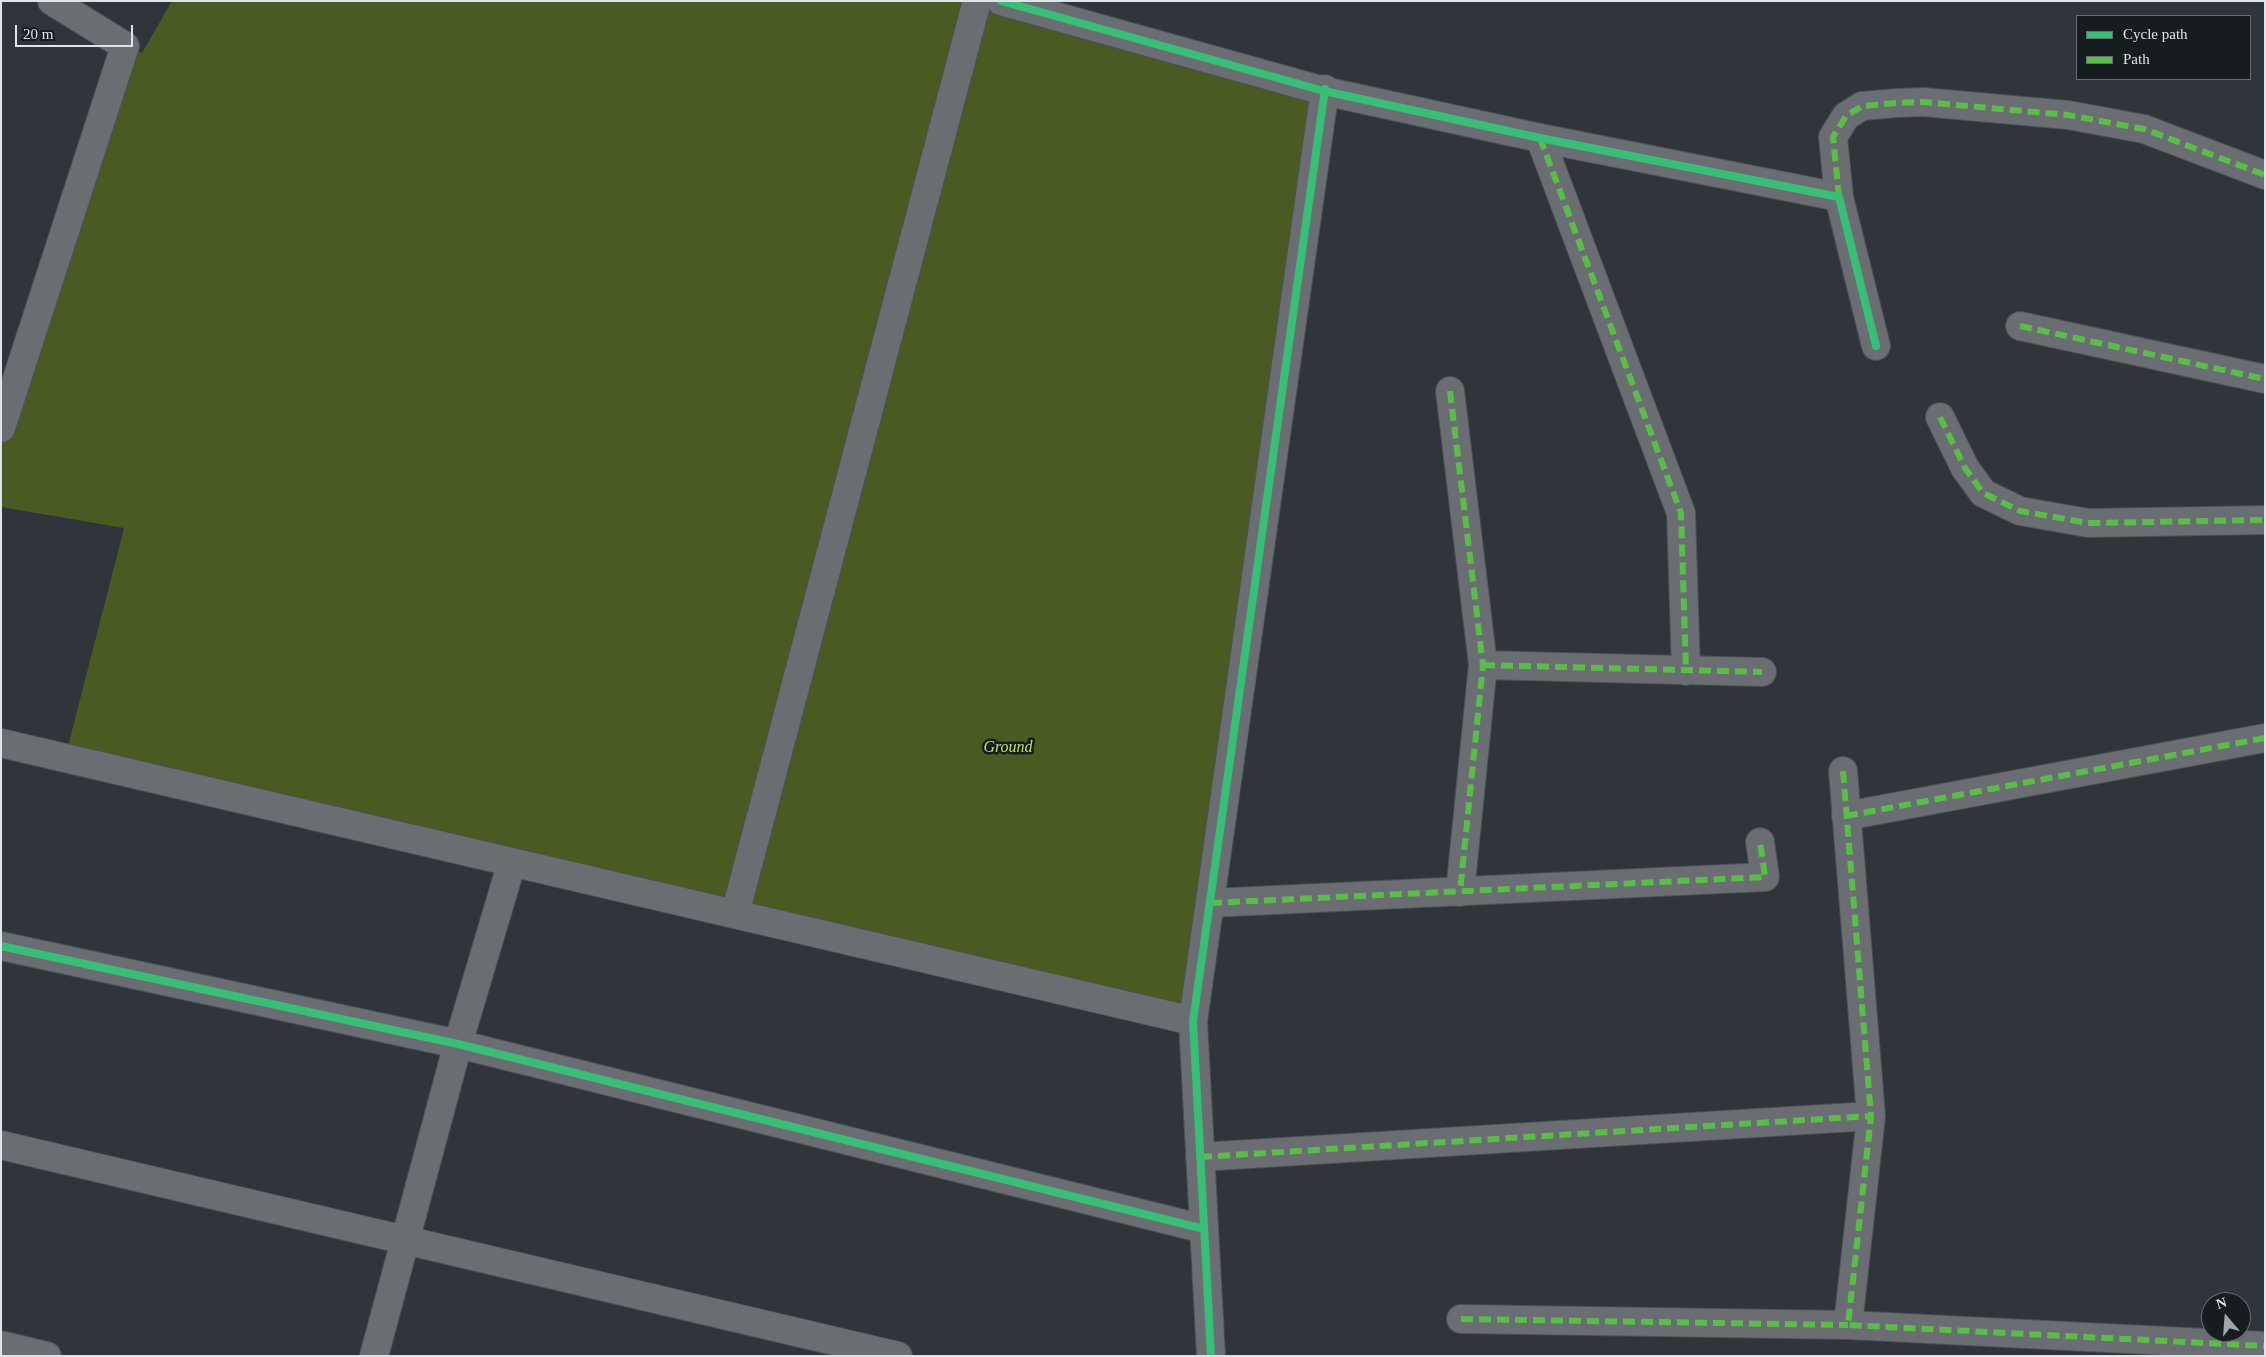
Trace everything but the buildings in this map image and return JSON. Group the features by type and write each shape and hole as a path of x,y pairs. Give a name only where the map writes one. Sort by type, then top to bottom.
{"street":[{"path":"1,428 125,46 52,1"},
{"path":"734,914 977,1"},
{"path":"1001,1 1325,90 1540,138 1839,197"},
{"path":"1211,1356 1193,1021 1325,90"},
{"path":"1876,346 1839,197 1833,137 1846,116 1862,106 1923,102 2068,115 2144,129 2265,175"},
{"path":"1540,138 1681,513 1686,671"},
{"path":"2020,326 2265,379"},
{"path":"1450,390 1483,665 1460,892"},
{"path":"1940,418 1965,468 1983,493 2020,511 2088,523 2265,520"},
{"path":"1483,665 1762,672"},
{"path":"1846,816 2265,738"},
{"path":"1,743 1193,1021"},
{"path":"1843,771 1871,1116 1848,1325"},
{"path":"1210,903 1764,877 1760,842"},
{"path":"374,1356 458,1044 512,862"},
{"path":"1,946 458,1044 1204,1229"},
{"path":"1200,1158 1871,1116"},
{"path":"1,1145 898,1356"},
{"path":"1461,1319 1848,1325 2265,1346"},
{"path":"1,1345 47,1356"}],"green space":[{"name":"Ground","path":"172,1 1002,1 1325,89 1193,1021 65,758 124,528 1,507 1,428 125,46 142,53"}],"marked path":[{"path":"1839,197 1833,137 1846,116 1862,106 1897,103 1923,102 2068,115 2144,129 2265,175"},
{"path":"1540,138 1681,513 1686,671"},
{"path":"2020,326 2265,379"},
{"path":"1450,391 1483,665 1460,892"},
{"path":"1940,417 1965,468 1983,493 2020,511 2088,523 2265,520"},
{"path":"1483,665 1762,672"},
{"path":"1846,816 2265,738"},
{"path":"1843,771 1871,1116 1848,1325 2265,1346"},
{"path":"1210,903 1765,877 1760,842"},
{"path":"1200,1157 1871,1116"},
{"path":"1461,1319 1848,1325"}],"cycle path":[{"path":"1001,1 1324,91 1540,138 1839,197 1876,346"},
{"path":"1211,1356 1193,1021 1325,89"},
{"path":"1,946 458,1044 1204,1229"}]}
